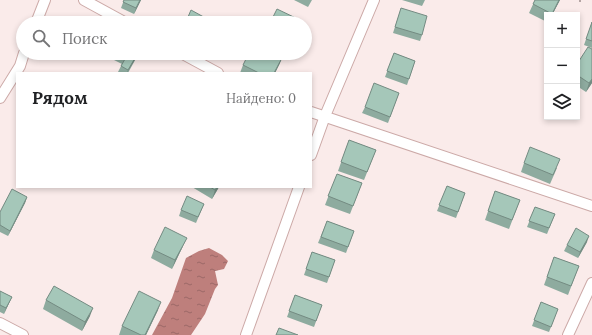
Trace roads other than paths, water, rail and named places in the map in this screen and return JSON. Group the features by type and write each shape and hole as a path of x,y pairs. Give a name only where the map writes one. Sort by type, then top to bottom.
{"street":[{"path":"39,16 45,0"},
{"path":"84,0 113,16"},
{"path":"312,152 325,116 374,0"},
{"path":"16,72 22,60"},
{"path":"195,60 216,72"},
{"path":"0,98 16,72"},
{"path":"312,112 592,206"},
{"path":"246,335 299,188"},
{"path":"568,335 592,283"},
{"path":"0,323 24,335"}],"water":[{"path":"209,248 222,255 228,261 224,269 215,271 218,285 205,314 191,335 152,335 172,298 186,258 199,251"}]}
